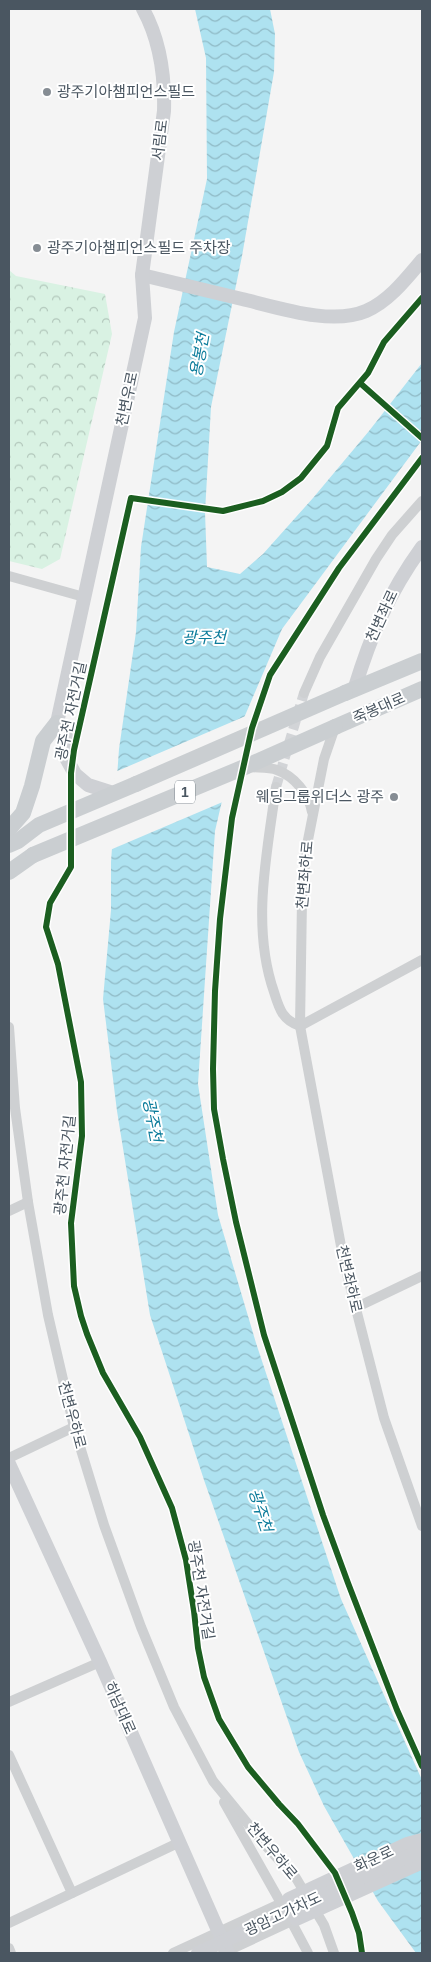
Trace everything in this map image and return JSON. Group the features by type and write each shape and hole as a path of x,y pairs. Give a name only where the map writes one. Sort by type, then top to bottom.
{"main road":[{"name":"죽봉대로","path":"350,691 422,661"},
{"name":"죽봉대로","path":"336,727 422,689"},
{"name":"1","path":"9,845 18,841 39,825 350,691"},
{"path":"9,829 22,813 43,741 57,722"},
{"name":"1","path":"9,858 33,855 336,727"},
{"path":"9,829 39,825"},
{"path":"9,872 33,855"}],"street":[{"name":"서림로","path":"142,275 164,111 164,90 157,46 151,25 143,9"},
{"path":"142,275 301,312 348,316 366,311 380,303 395,290 422,260"},
{"name":"천변우로","path":"57,722 145,318 142,275"},
{"path":"304,693 320,657 376,559 392,535 422,501"},
{"name":"천변좌로","path":"350,691 382,611 407,568 422,547"},
{"path":"9,576 84,597"},
{"path":"57,722 66,736 65,756 75,774 88,785 113,793"},
{"name":"천변좌하로","path":"336,727 324,759 306,850 302,900 300,1026 344,1262 355,1308 384,1418 422,1526"},
{"path":"247,766 275,770 288,775 310,801 312,813"},
{"path":"276,787 264,870 263,930 267,966 279,1008 289,1023 300,1026 422,960"},
{"name":"천변우하로","path":"9,1027 15,1108 28,1202 48,1315 74,1427 104,1524 141,1627 174,1707 213,1781 285,1901"},
{"path":"9,1211 28,1202"},
{"path":"355,1308 422,1276"},
{"path":"9,1458 74,1427"},
{"name":"하남대로","path":"9,1464 180,1842 219,1932 226,1953"},
{"path":"9,1702 100,1662"},
{"path":"9,1754 72,1893"},
{"name":"천변우하로","path":"213,1781 266,1846 296,1878 324,1925 334,1953"},
{"name":"화운로","path":"173,1953 407,1844 422,1840"},
{"path":"9,1922 180,1842"},
{"name":"광암고가차도","path":"198,1953 422,1850"},
{"name":"화운로","path":"226,1953 422,1862"},
{"path":"294,1920 308,1953"},
{"path":"9,1948 11,1953"}],"green space":[{"path":"9,270 16,276 105,294 112,334 60,559 42,569 9,561"},
{"path":"9,360 14,379 15,411 9,441"}],"water":[{"name":"광주천","path":"195,9 270,9 275,34 274,72 242,256 211,407 205,512 207,567 240,574 263,554 369,431 422,363 422,440 282,629 238,732 215,831 198,1084 218,1215 256,1343 341,1599 422,1780 422,1953 416,1953 378,1901 324,1806 299,1752 204,1480 150,1315 117,1111 103,999 111,910 111,862 119,749 136,632 141,547 174,332 207,179 206,58"}],"pier":[{"path":"248,715 240,732 225,801 110,850 115,772"}],"tunnel":[{"path":"276,787 304,693"}],"cycle path":[{"name":"광주천 자전거길","path":"362,1953 359,1933 335,1873 298,1824 248,1767 219,1719 204,1677 198,1648 186,1560 172,1508 140,1437 103,1373 81,1316 74,1286 71,1223 82,1136 81,1082 58,964 46,927 50,903 71,867 71,773 74,750 131,498 223,511 263,501 282,492 301,478 327,446 338,408 368,373 384,342 422,298"},
{"path":"360,383 422,438"},
{"path":"422,458 339,568 270,675 252,728 232,818 220,919 215,991 213,1069 214,1109 223,1159 236,1222 264,1335 323,1515 397,1710 422,1766"}],"place":[{"name":"광주기아챔피언스필드","path":"47,92"},
{"name":"광주기아챔피언스필드 주차장","path":"37,248"},
{"name":"웨딩그룹위더스 광주","path":"394,797"}],"water label":[{"name":"용봉천","path":"199,355"}]}
